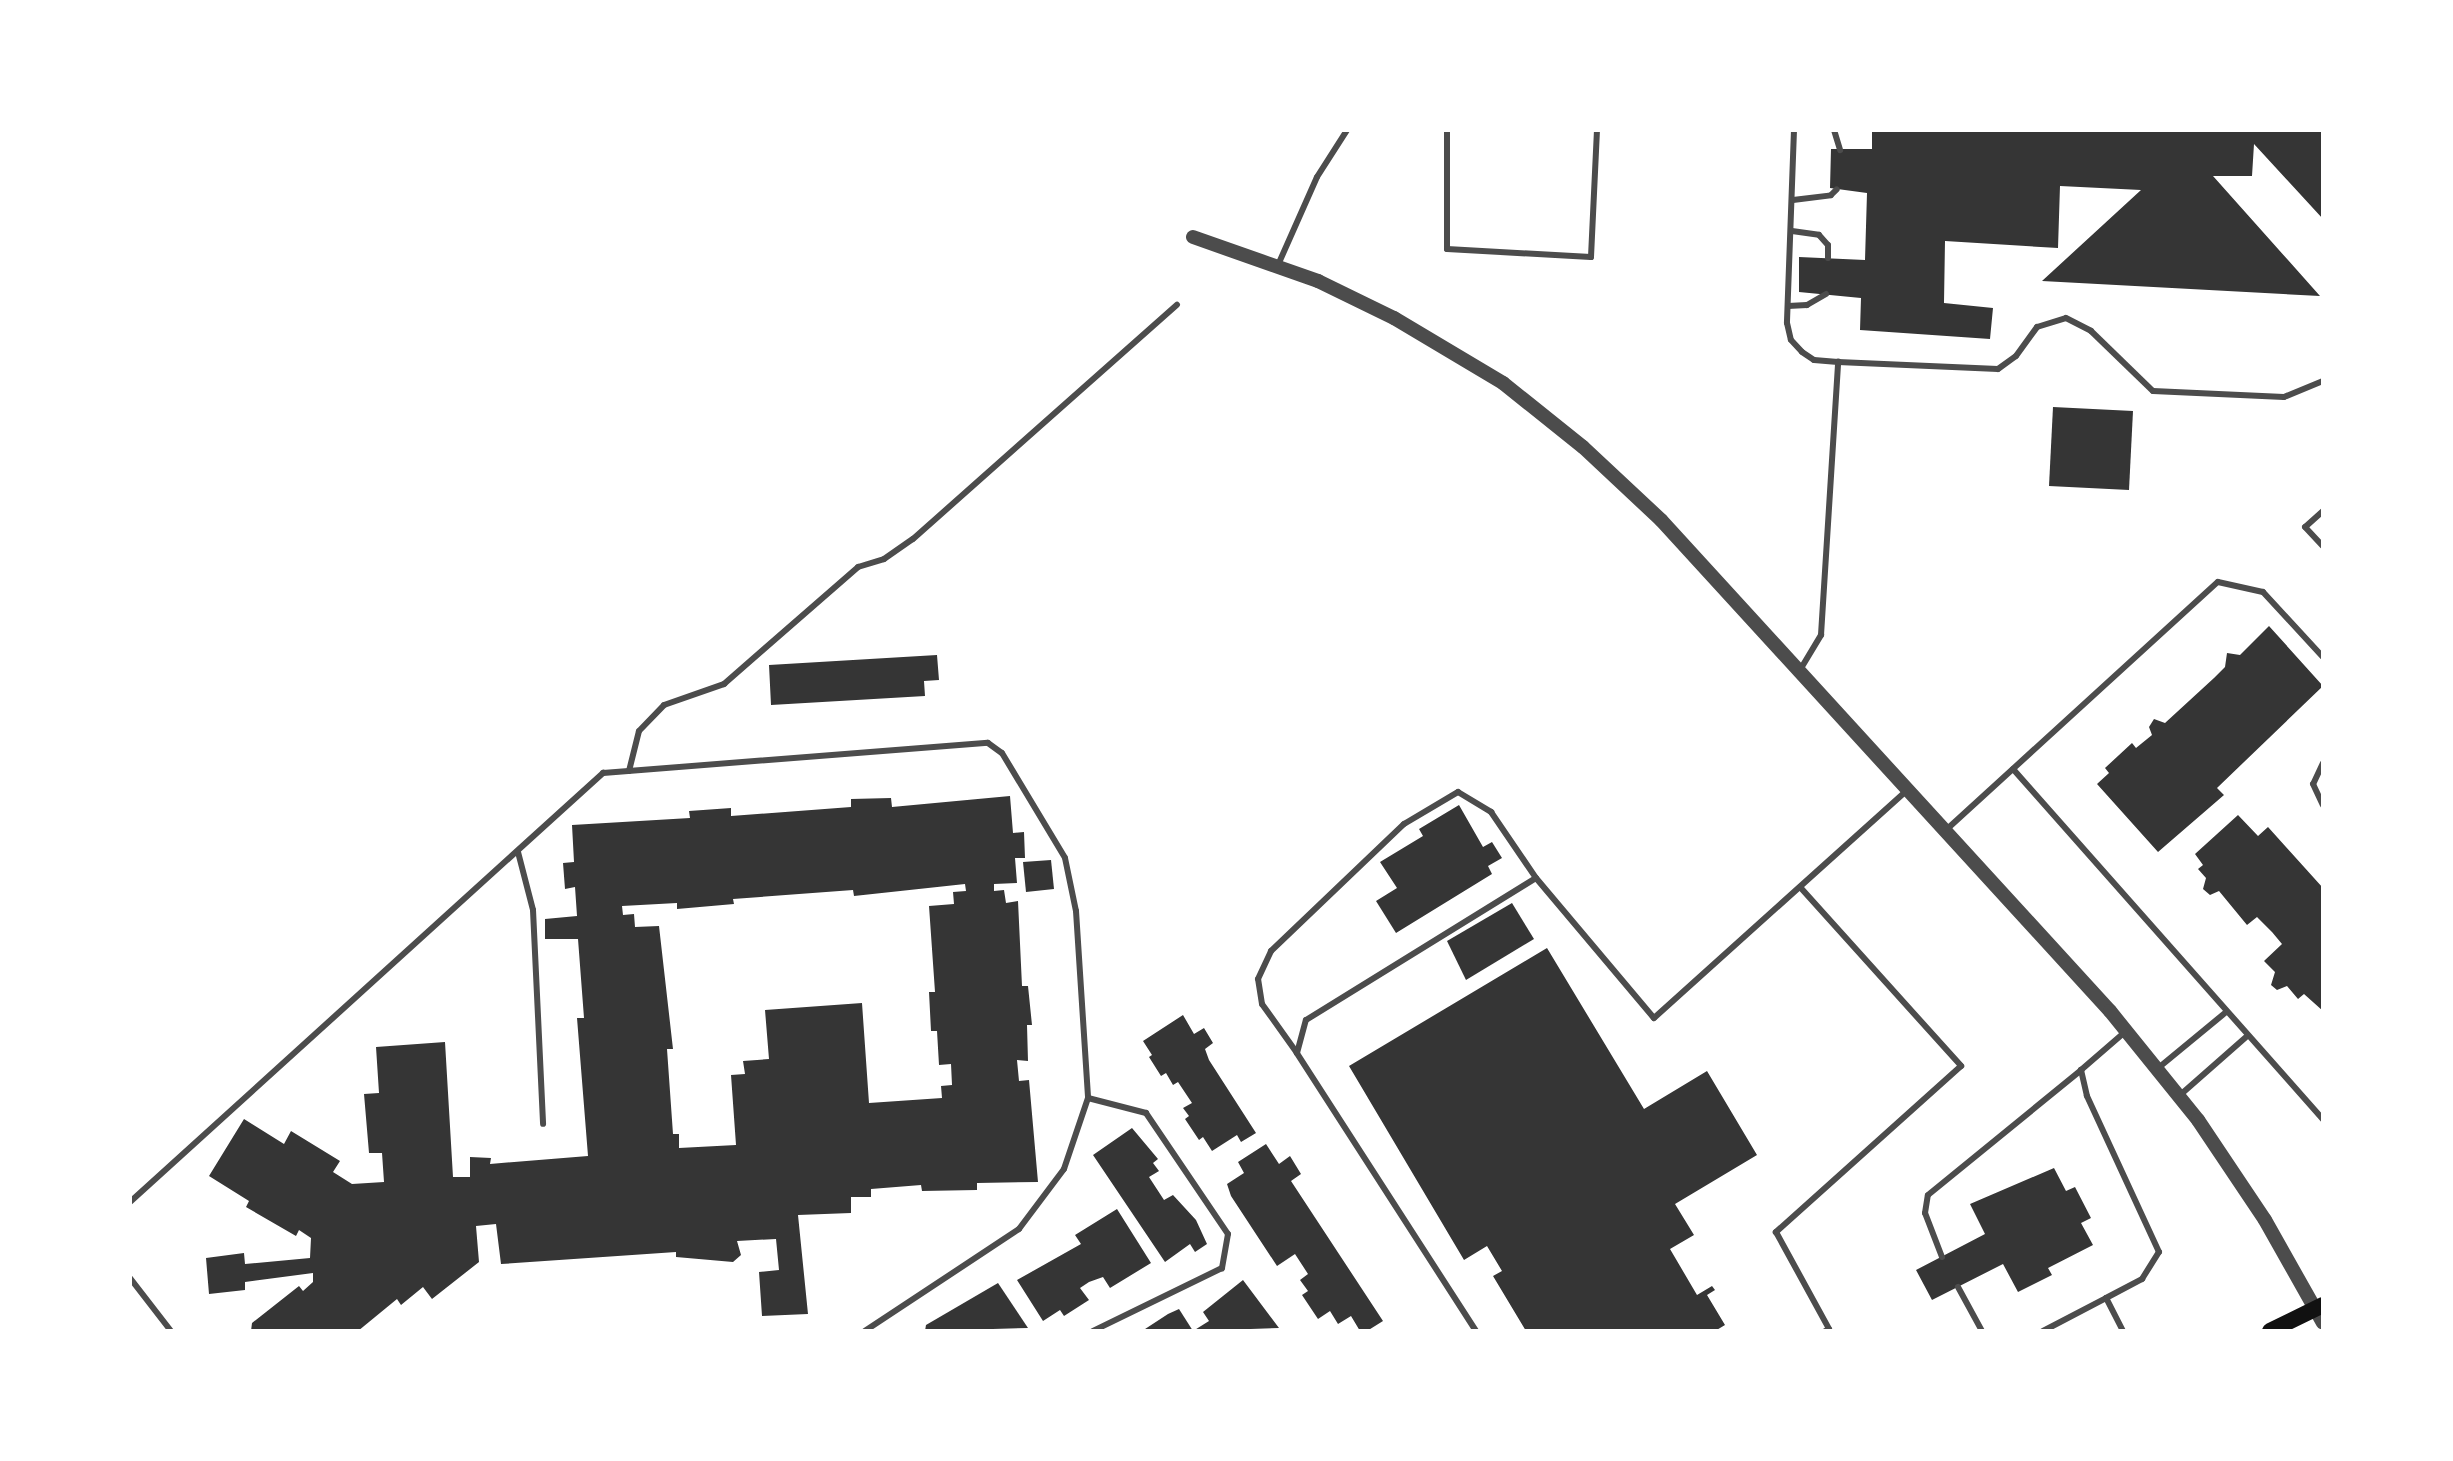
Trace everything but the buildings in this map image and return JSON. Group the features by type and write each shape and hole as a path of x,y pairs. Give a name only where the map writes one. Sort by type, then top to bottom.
{"main road":[{"path":"2270,1331 2321,1312"}],"street":[{"path":"1193,237 1278,265 1394,318 1503,383 1583,447 1661,520 2126,1031 2179,1096 2265,1220 2321,1312"}],"lane":[{"path":"1278,265 1317,177 1347,130"},
{"path":"1447,130 1447,249 1591,257 1597,130"},
{"path":"1794,130 1788,306 1791,340 1814,360 1998,369 2016,356 2037,327 2066,318 2091,331 2153,391 2284,397 2323,381"},
{"path":"1834,130 1840,150"},
{"path":"1793,200 1831,195 1837,189"},
{"path":"1792,231 1819,235 1828,245 1828,258"},
{"path":"1788,306 1821,301 1826,294"},
{"path":"629,771 639,731 664,705 724,684 858,567 884,559 913,539 1177,305"},
{"path":"1800,670 1821,635 1838,362"},
{"path":"2323,511 2305,527 2323,546"},
{"path":"1946,830 2218,582 2263,592 2323,657"},
{"path":"130,1202 603,773 966,742 988,743 1002,753 1065,858 1076,911 1088,1098 1064,1169 1019,1229 865,1331"},
{"path":"2323,763 2313,784 2323,805"},
{"path":"2013,769 2246,1037 2323,1120"},
{"path":"1476,1331 1297,1053 1262,1004 1258,979 1281,941 1404,824 1458,792 1491,812 1536,878 1654,1018 1908,789"},
{"path":"518,852 533,910 543,1124"},
{"path":"1297,1053 1306,1020 1536,878"},
{"path":"1800,887 1961,1066 1776,1232 1829,1329 1825,1331"},
{"path":"2157,1069 2225,1013"},
{"path":"1942,1257 1925,1213 1928,1195 2126,1031"},
{"path":"2179,1096 2246,1037"},
{"path":"2043,1331 2142,1279 2159,1252 2087,1096 2081,1070"},
{"path":"1088,1098 1146,1113 1228,1234 1222,1268 1093,1331"},
{"path":"130,1278 171,1331"},
{"path":"1958,1287 1982,1331"},
{"path":"2106,1298 2123,1331"}]}
